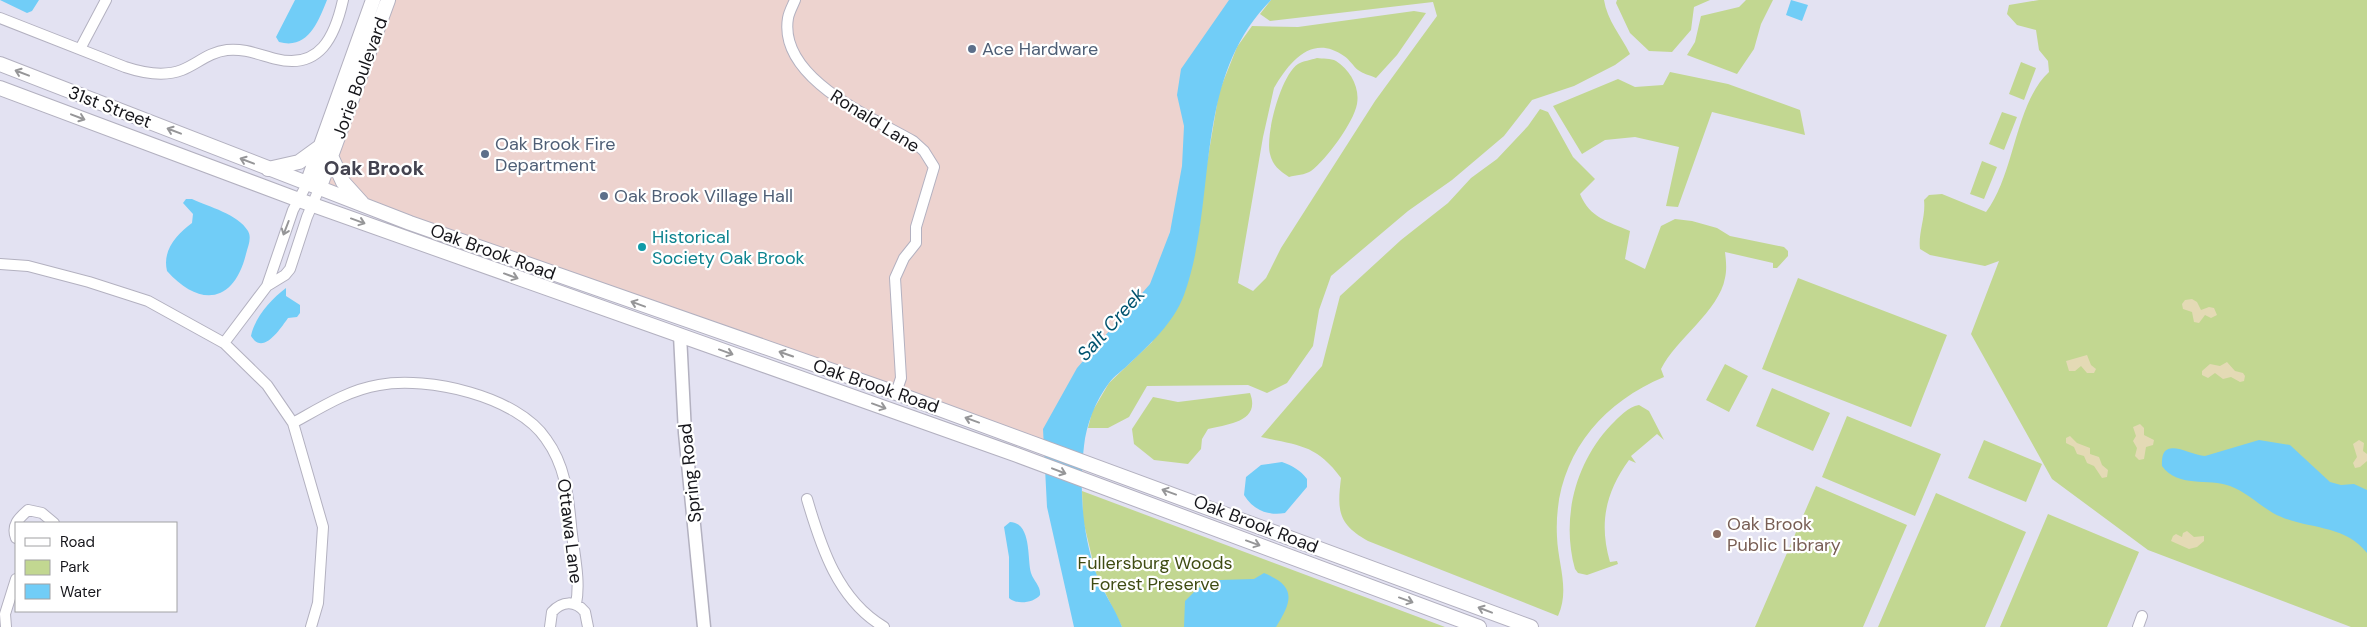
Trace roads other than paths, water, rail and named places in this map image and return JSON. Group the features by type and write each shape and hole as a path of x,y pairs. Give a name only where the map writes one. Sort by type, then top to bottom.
{"main road":[{"name":"Jorie Boulevard","path":"326,151 373,0"},
{"name":"Jorie Boulevard","path":"313,186 388,0"},
{"name":"31st Street","path":"0,64 219,150"},
{"name":"31st Street","path":"0,88 210,167"},
{"name":"Oak Brook Road","path":"219,150 364,205 1018,436 1531,627"},
{"path":"268,169 299,162 326,151 342,182 364,205"},
{"name":"Oak Brook Road","path":"210,167 305,203 1017,455 1479,627"}],"street":[{"path":"80,49 106,0"},
{"path":"0,18 125,67 154,73 170,73 182,70 208,56 228,50 296,62 315,55 323,49 336,26 343,0"},
{"name":"Ronald Lane","path":"795,0 788,18 790,41 802,67 824,88 913,141 924,151 934,167 916,227 916,243 904,258 895,278 901,378 896,392"},
{"name":"Jorie Boulevard","path":"224,342 267,286 280,245 313,186"},
{"name":"Jorie Boulevard","path":"267,286 285,275 290,269 305,203"},
{"path":"0,264 28,266 89,282 148,301 224,342 267,385 293,422 323,527 318,603 311,627"},
{"name":"Spring Road","path":"684,319 680,335 685,433 704,627"},
{"name":"Ottawa Lane","path":"293,422 360,390 400,382 440,386 467,393 520,414 546,438 564,475 577,585 576,604"},
{"path":"807,499 824,548 844,591 865,614 884,627"},
{"path":"16,522 28,510 42,513 53,522"},
{"path":"6,627 5,614 15,582"},
{"name":"Ottawa Lane","path":"550,627 550,619 557,607 562,604 576,604 585,612 588,627"},
{"path":"2138,627 2142,616"}],"water":[{"path":"0,0 39,0 32,11 27,13"},
{"path":"295,0 327,0 316,25 305,38 297,42 279,42 276,37"},
{"path":"1229,0 1271,0 1246,32 1229,66 1218,103 1195,258 1184,295 1174,315 1160,333 1113,378 1104,390 1092,413 1085,438 1082,494 1088,542 1099,580 1122,627 1074,627 1047,507 1043,429 1077,368 1150,284 1170,232 1182,166 1184,126 1177,95 1181,69"},
{"path":"1791,0 1808,5 1802,21 1786,15"},
{"path":"186,199 192,199 223,212 243,225 249,234 249,245 241,270 233,283 224,291 214,295 203,295 192,291 179,283 167,271 167,256 172,243 192,223 193,214 183,203"},
{"path":"286,288 286,296 300,305 300,313 297,317 288,318 271,339 261,343 256,341 251,336 256,322 269,303"},
{"path":"2259,440 2290,445 2330,482 2341,485 2354,484 2367,490 2367,553 2358,543 2347,536 2273,513 2230,486 2185,480 2168,473 2162,466 2165,451 2170,449 2205,456"},
{"path":"1282,462 1302,473 1307,479 1307,487 1285,513 1267,513 1252,505 1244,495 1246,477 1261,465"},
{"path":"1010,522 1022,528 1025,535 1031,573 1040,595 1034,600 1016,602 1009,598 1009,557 1004,527"},
{"path":"1264,573 1282,583 1288,595 1286,609 1276,627 1184,627 1185,601 1198,588 1220,580 1254,579"}],"place":[{"name":"Ace Hardware","path":"972,49"},
{"name":"Oak Brook Fire Department","path":"485,154"},
{"name":"Oak Brook Village Hall","path":"604,196"},
{"name":"Historical Society Oak Brook","path":"642,247"},
{"name":"Oak Brook Public Library","path":"1717,534"}],"district":[{"name":"Oak Brook","path":"374,168"}],"water label":[{"name":"Salt Creek","path":"1111,324"}],"park label":[{"name":"Fullersburg Woods Forest Preserve","path":"1155,573"}]}
